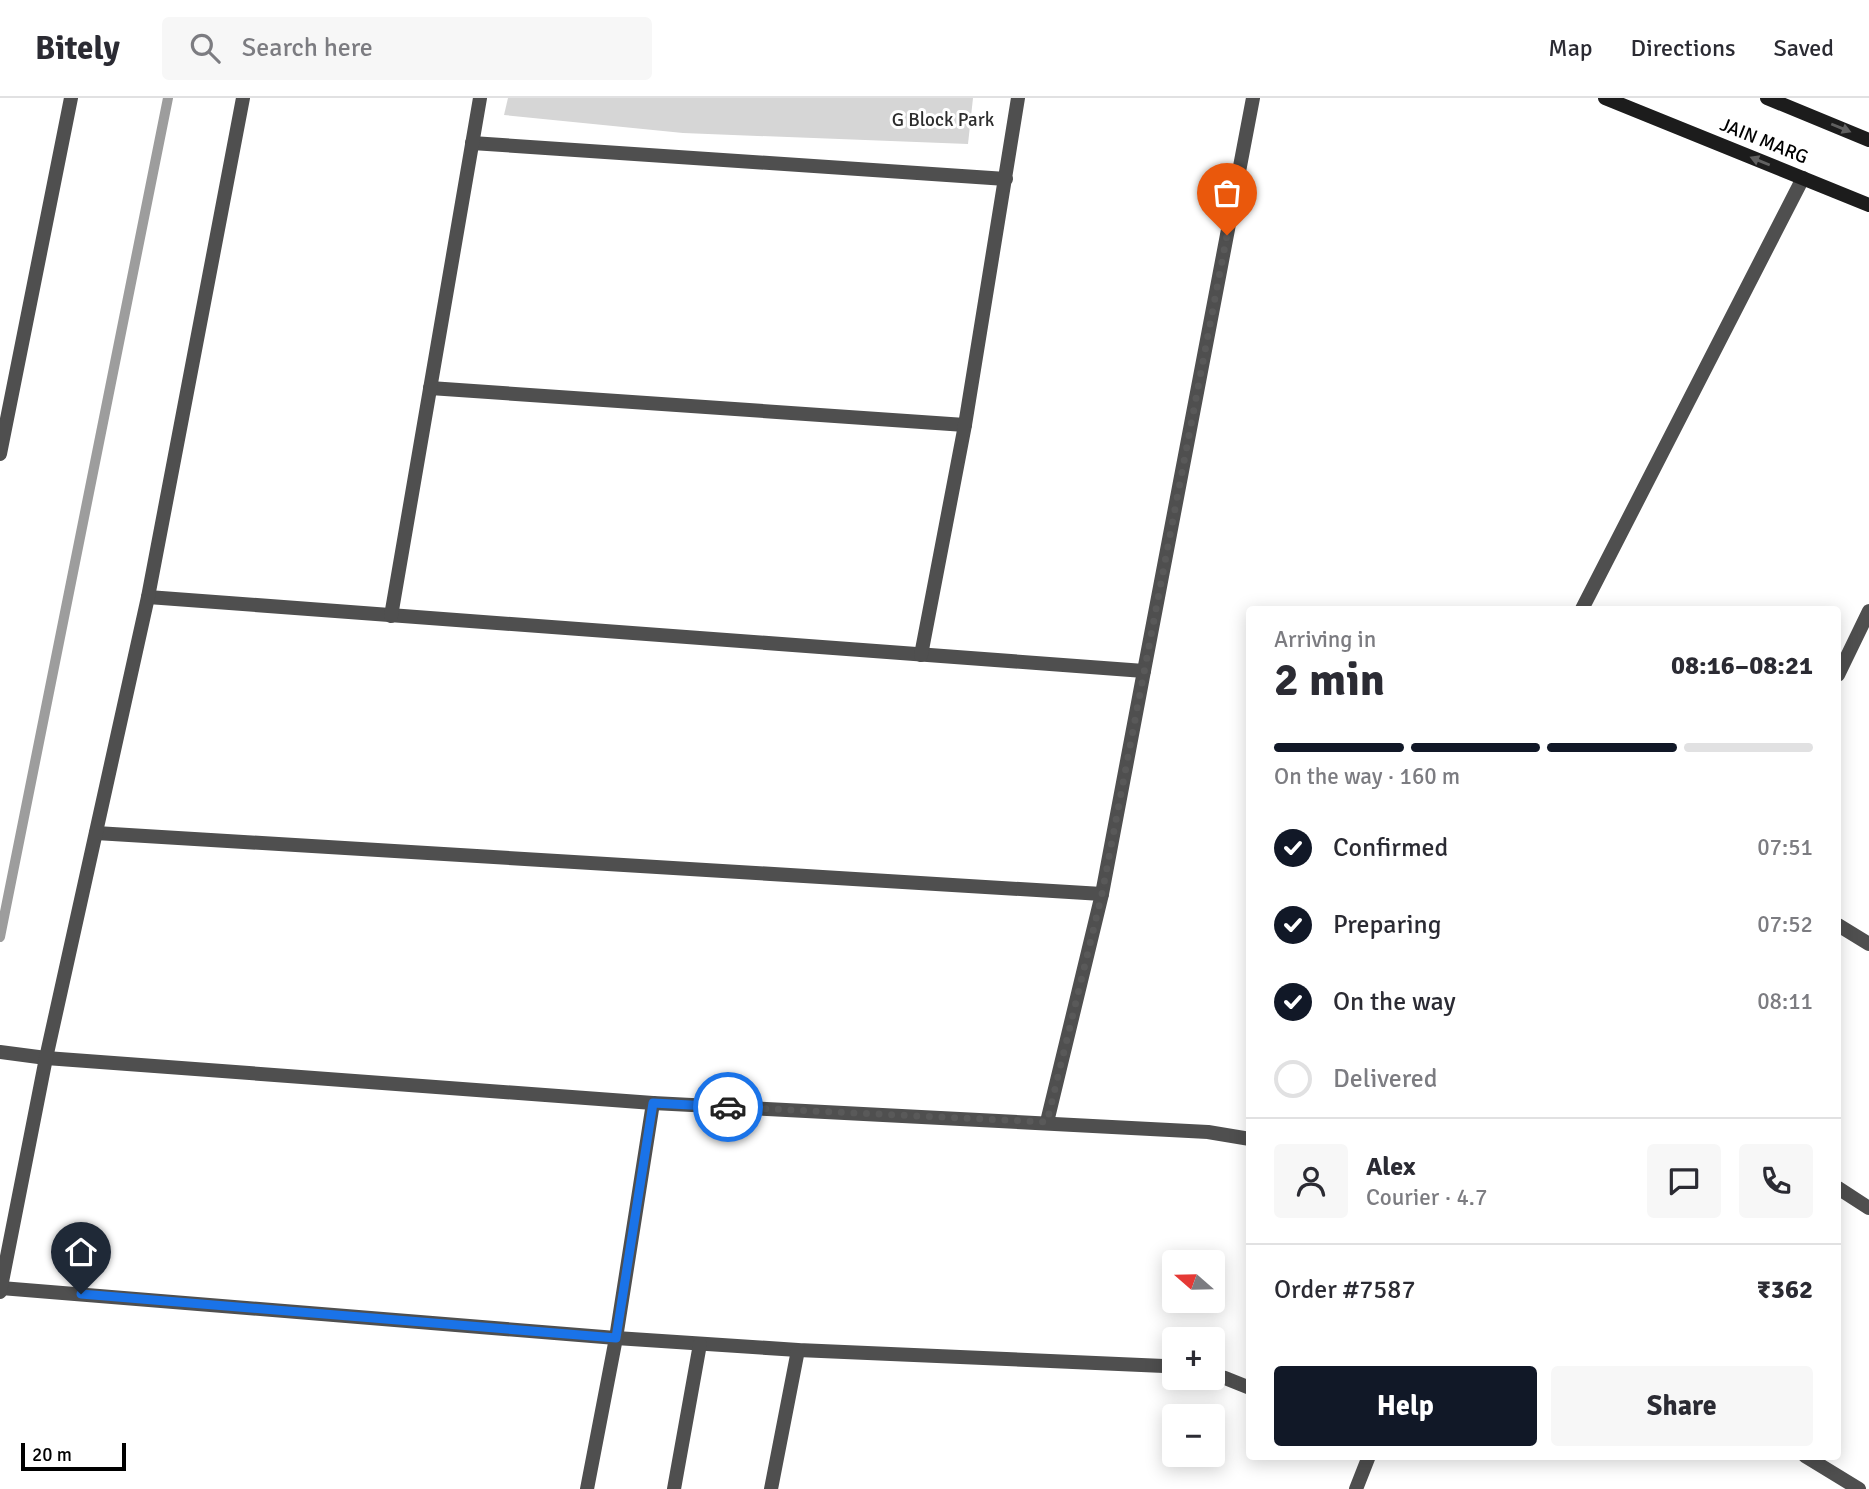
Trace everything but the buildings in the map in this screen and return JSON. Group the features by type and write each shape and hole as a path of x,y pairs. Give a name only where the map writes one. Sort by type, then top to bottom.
{"street":[{"path":"0,454 71,98"},
{"path":"243,98 148,597 46,1058 0,1290 700,1344 1162,1366"},
{"path":"391,616 480,98"},
{"path":"921,654 965,425 1018,98"},
{"path":"1047,1122 1102,894 1253,98"},
{"name":"JAIN MARG","path":"1605,98 1869,205"},
{"path":"1767,98 1869,140"},
{"path":"472,143 1006,179"},
{"path":"1585,606 1803,178"},
{"path":"430,388 965,425"},
{"path":"148,597 1144,671"},
{"path":"1841,669 1869,611"},
{"path":"96,833 1102,894"},
{"path":"1841,927 1869,944"},
{"path":"0,1052 46,1058 653,1103 1047,1122 1208,1132 1246,1138"},
{"path":"587,1489 616,1338 653,1103"},
{"path":"1841,1190 1869,1208"},
{"path":"674,1489 700,1344"},
{"path":"771,1489 798,1350"},
{"path":"1225,1378 1246,1386"},
{"path":"1356,1489 1367,1460"},
{"path":"1812,1460 1859,1489"}],"green space":[{"name":"G Block Park","path":"508,98 973,98 968,144 683,133 504,115"}],"waterway":[{"path":"0,937 168,98"}],"way so far":[{"path":"728,1107 1047,1122 1102,894 1227,235"}],"route":[{"path":"81,1294 616,1338 653,1103 728,1107"}]}
